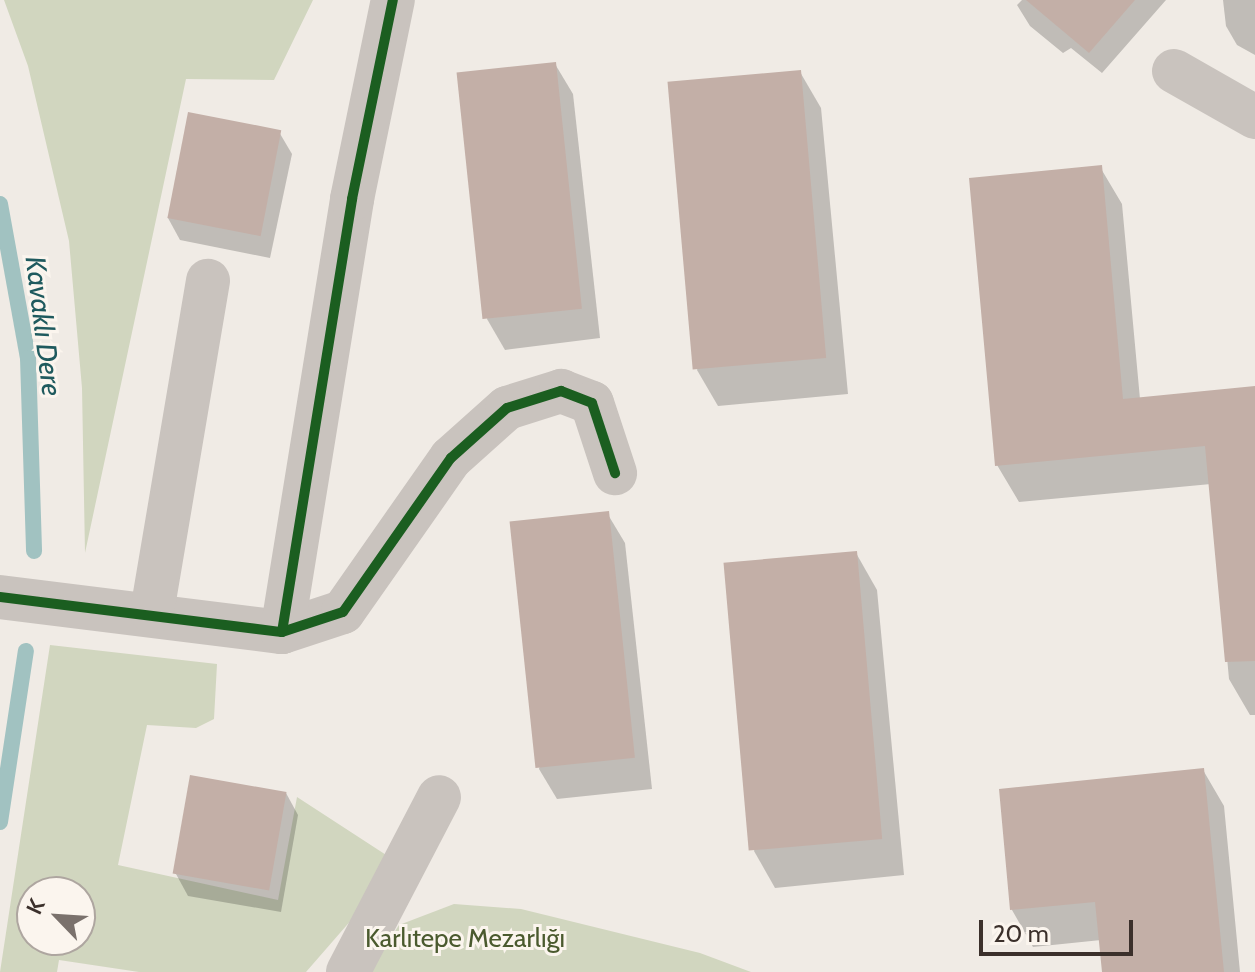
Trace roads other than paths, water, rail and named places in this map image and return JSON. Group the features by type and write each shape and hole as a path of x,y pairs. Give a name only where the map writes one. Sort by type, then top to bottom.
{"street":[{"path":"282,632 352,199 393,0"},
{"path":"1174,71 1255,117"},
{"path":"152,612 208,281"},
{"path":"0,597 152,612 282,632 343,612 451,458 507,408 561,391 592,403 615,473"},
{"path":"348,972 439,797"}],"waterway":[{"name":"Kavaklı Dere","path":"0,204 28,358 34,551"},
{"name":"Kavaklı Dere","path":"0,822 26,651"}],"park label":[{"name":"Karlıtepe Mezarlığı","path":"465,939"}]}
